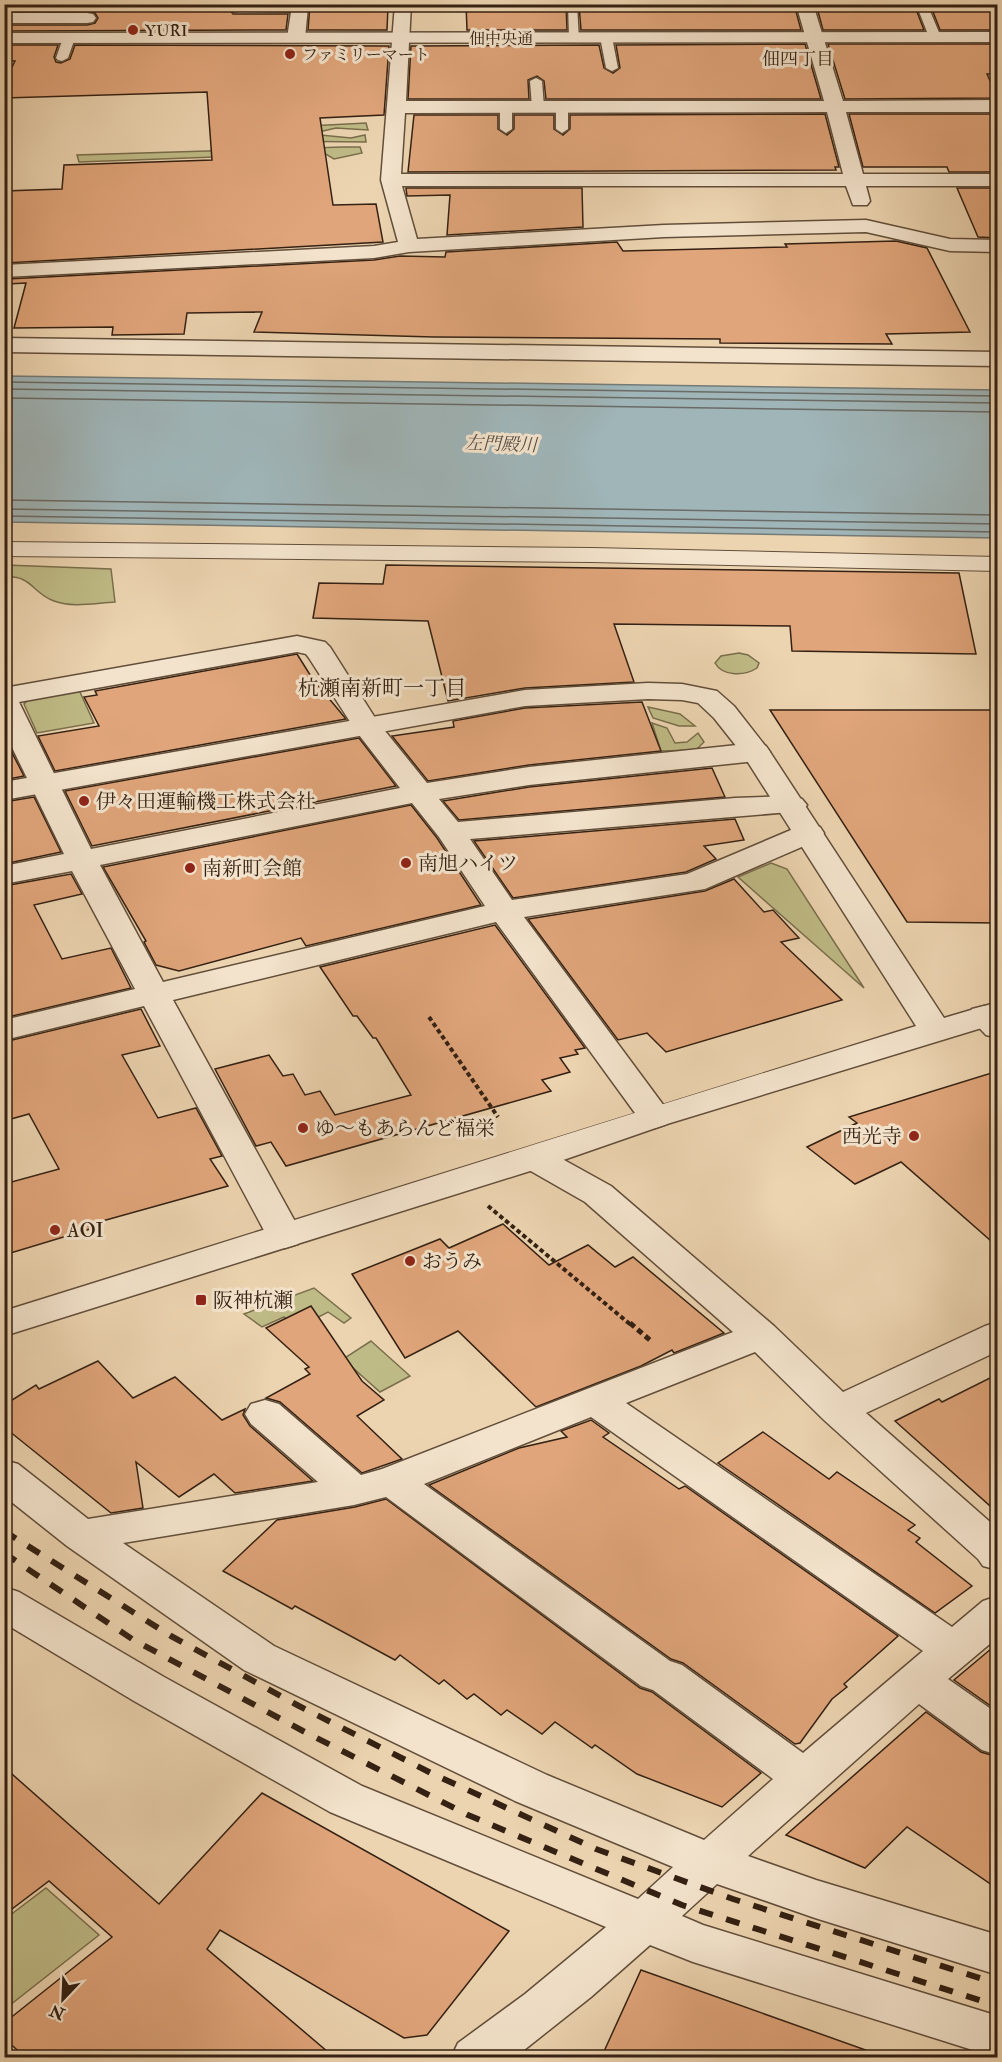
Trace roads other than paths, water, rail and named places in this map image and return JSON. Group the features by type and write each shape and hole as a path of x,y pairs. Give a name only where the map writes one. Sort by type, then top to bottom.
{"street":[{"path":"403,4 392,180 409,246"},
{"path":"804,4 812,37 835,106 866,226"},
{"path":"232,38 239,6 300,7 296,38"},
{"path":"4,18 89,11"},
{"path":"75,38 89,11"},
{"name":"佃中央通","path":"6,41 75,38 998,37"},
{"path":"397,107 998,106"},
{"path":"392,180 998,180"},
{"path":"4,271 374,252 409,246 664,231 866,226 950,244 998,246"},
{"path":"4,345 998,358"},
{"path":"4,549 591,555 998,564"},
{"path":"285,1236 81,860 42,784 4,697 297,644 306,645 321,653 366,725 450,832 655,1117"},
{"path":"4,791 525,698 648,691 682,692 707,697 724,712 756,752 935,1030"},
{"path":"4,875 419,793 529,776 756,752"},
{"path":"450,832 735,807 792,805"},
{"path":"4,1030 504,910 694,882 809,833"},
{"path":"4,1324 935,1030 993,1019"},
{"path":"534,1158 598,1194 761,1335 838,1410 993,1548 998,1555"},
{"path":"81,1535 373,1486 596,1402 761,1335"},
{"path":"838,1410 998,1335"},
{"path":"596,1402 952,1650"},
{"path":"265,1414 656,1674 667,1677 804,1778"},
{"path":"4,1474 81,1535 259,1658 531,1788 710,1862 814,1899 994,1950"},
{"path":"4,1603 149,1689 346,1799 693,1942 998,2037"},
{"path":"475,2058 517,2029 645,1922 804,1778 998,1612"},
{"path":"916,1680 998,1737"}],"lane":[{"path":"921,4 934,37"},
{"path":"572,6 575,38"},
{"path":"62,58 75,38"},
{"path":"606,38 612,68"},
{"path":"536,81 538,107"},
{"path":"506,107 506,129"},
{"path":"562,107 562,129"}],"water":[{"name":"左門殿川","path":"5,376 997,390 997,538 5,522"}],"railway":[{"path":"4,1531 171,1636 299,1706 433,1774 596,1849 733,1899 998,1984"},
{"path":"4,1553 132,1639 303,1731 468,1815 682,1905 998,2006"}],"place":[{"name":"YURI","path":"133,30"},
{"name":"ファミリーマート","path":"290,54"},
{"name":"伊々田運輸機工株式会社","path":"84,801"},
{"name":"南旭ハイツ","path":"406,863"},
{"name":"南新町会館","path":"190,868"},
{"name":"ゆ～もあらんど福栄","path":"303,1128"},
{"name":"西光寺","path":"914,1136"},
{"name":"AOI","path":"55,1230"},
{"name":"おうみ","path":"410,1261"},
{"name":"阪神杭瀬","path":"201,1300"}],"district":[{"name":"佃四丁目","path":"798,59"},
{"name":"杭瀬南新町一丁目","path":"382,688"}]}
